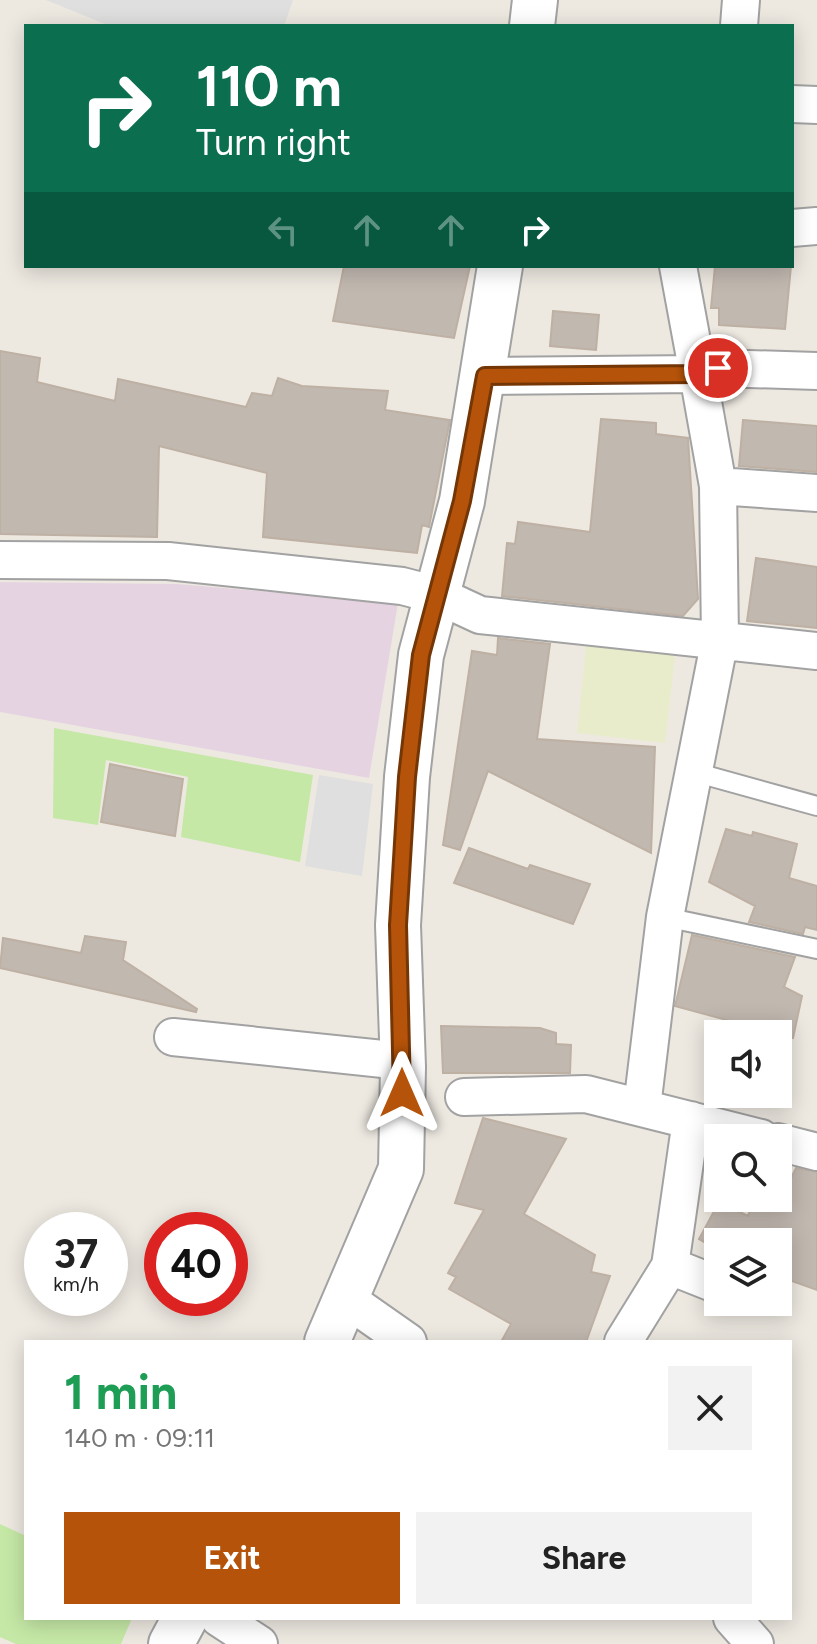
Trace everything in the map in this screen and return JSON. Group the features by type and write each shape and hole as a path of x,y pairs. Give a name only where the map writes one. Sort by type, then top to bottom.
{"street":[{"path":"532,24 535,0"},
{"path":"739,24 741,0"},
{"path":"794,104 817,105"},
{"path":"794,228 817,226"},
{"path":"328,1340 348,1300 401,1169 398,925 407,777 421,655 462,501 485,376 500,268"},
{"path":"642,1107 665,917 720,639 718,486 678,268"},
{"path":"485,376 698,374 718,368 817,371"},
{"path":"718,486 817,493"},
{"path":"0,560 168,561 402,586 437,595 480,615 817,651"},
{"path":"173,1037 402,1061"},
{"path":"464,1097 586,1094 707,1124"},
{"path":"624,1340 670,1266 691,1120"},
{"path":"792,1146 817,1152"},
{"path":"670,1266 704,1279"},
{"path":"348,1300 405,1340"},
{"path":"171,1644 184,1620"},
{"path":"222,1620 259,1644"},
{"path":"734,1620 755,1644"}],"lane":[{"path":"694,772 817,806"},
{"path":"665,917 817,949"}],"shaded area":[{"path":"46,0 293,0 285,24 105,24"},
{"path":"0,582 177,584 398,603 369,778 0,712"},
{"path":"319,775 373,784 362,876 305,866"}],"green space":[{"path":"587,638 676,648 665,743 577,733"},
{"path":"54,728 313,775 300,862 181,837 188,777 106,760 98,825 53,818"},
{"path":"0,1524 24,1535 24,1620 131,1620 121,1644 16,1644 0,1637"}],"building":[{"path":"344,268 470,268 454,338 333,321"},
{"path":"715,268 791,268 785,329 719,325 719,308 711,308"},
{"path":"553,311 599,315 596,350 550,346"},
{"path":"0,351 40,358 37,382 115,401 118,379 246,407 252,393 272,396 278,378 302,386 388,391 385,410 450,420 429,527 422,525 417,553 263,537 267,473 159,446 157,537 0,534"},
{"path":"601,419 656,423 656,434 688,438 698,599 683,616 502,596 507,543 515,544 518,522 590,532"},
{"path":"743,420 817,426 817,472 739,466"},
{"path":"756,558 817,567 817,628 747,621"},
{"path":"498,638 550,644 537,739 655,747 651,853 488,771 460,850 443,845 472,651 497,655"},
{"path":"110,764 183,779 175,836 101,822"},
{"path":"726,829 752,836 753,832 797,844 789,878 817,886 817,930 805,927 803,934 749,922 755,906 709,882"},
{"path":"469,848 528,869 530,865 590,884 573,924 454,883"},
{"path":"692,935 795,957 784,987 802,996 793,1038 792,1020 727,1020 675,1006"},
{"path":"85,936 126,942 123,960 197,1009 196,1012 0,968 3,938 81,953"},
{"path":"441,1026 540,1028 556,1033 556,1044 571,1045 570,1073 443,1073"},
{"path":"483,1118 566,1139 524,1214 595,1255 591,1272 610,1276 587,1340 502,1340 511,1324 449,1289 456,1277 448,1273 484,1210 455,1203"},
{"path":"796,1168 817,1172 817,1290 792,1281 792,1228 705,1228 714,1212 740,1212 748,1216 749,1212 792,1212 792,1176"}],"route":[{"path":"402,1093 398,925 407,777 421,655 455,532 485,376 698,374 718,368"}]}
